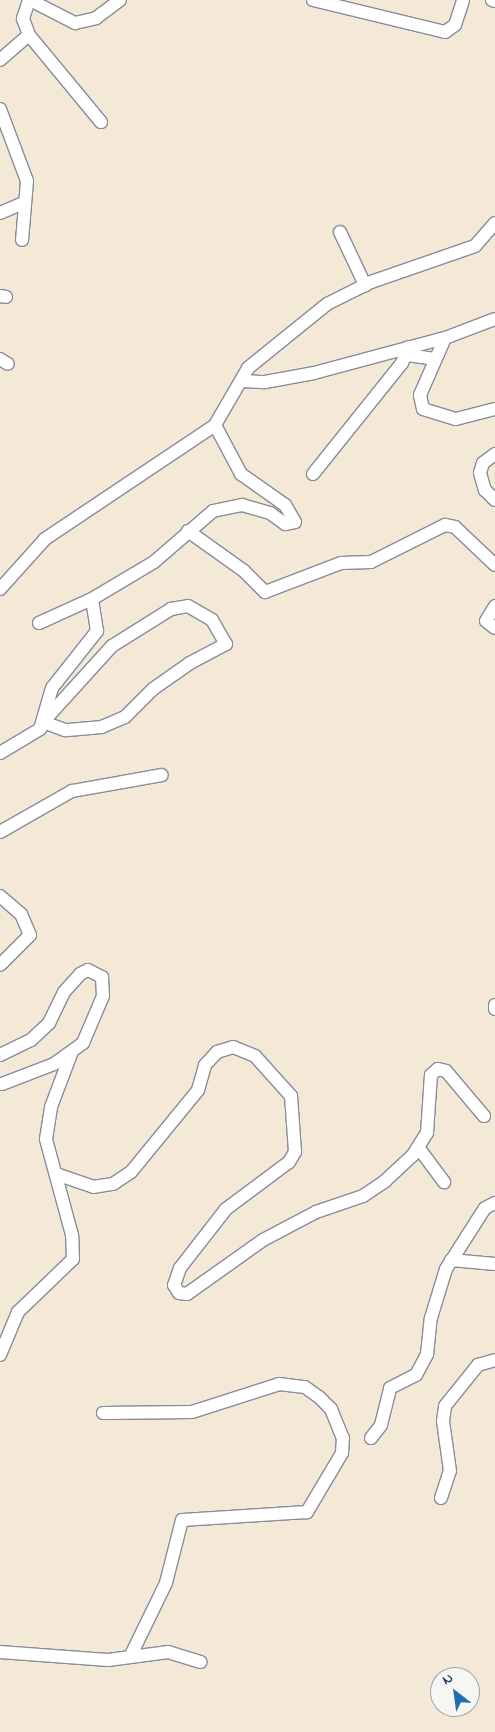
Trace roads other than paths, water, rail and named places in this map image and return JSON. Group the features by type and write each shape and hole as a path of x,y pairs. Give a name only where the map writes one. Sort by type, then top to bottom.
{"street":[{"path":"101,122 29,35 23,19 30,0 75,23 96,18 120,0"},
{"path":"313,0 358,4 445,32 455,25 462,0"},
{"path":"0,60 29,35"},
{"path":"0,109 27,181 22,240"},
{"path":"0,213 24,203"},
{"path":"0,589 45,539 215,425 233,390 243,381 248,368 327,304 365,285 476,246 495,222"},
{"path":"340,232 365,285"},
{"path":"243,381 265,382 314,373 408,351 495,319"},
{"path":"445,338 420,395 423,408 456,419 495,409"},
{"path":"408,351 435,359"},
{"path":"313,474 408,351"},
{"path":"39,623 92,599 154,562 213,511 242,505 270,514 285,524 295,522 285,505 241,474 215,425"},
{"path":"495,454 483,463 480,473 485,490 495,500"},
{"path":"188,531 244,571 265,592 341,563 371,562 445,525 455,527 495,564"},
{"path":"43,722 52,688 97,631 92,599"},
{"path":"0,753 34,734 43,722 112,646 171,609 188,606 212,620 226,644 153,689 125,717 102,727 65,730 43,722"},
{"path":"495,606 486,622 495,628"},
{"path":"0,832 72,791 162,774"},
{"path":"0,896 21,914 30,935 0,965"},
{"path":"0,1055 32,1040 49,1023 64,992 88,970 102,977 103,996 84,1043 71,1054 2,1084"},
{"path":"495,1005 495,1010"},
{"path":"56,1174 93,1187 113,1184 131,1172 198,1090 205,1065 217,1052 233,1047 255,1056 291,1096 295,1152 289,1162 226,1209 180,1268 174,1285 179,1292 187,1294 263,1240 316,1212 362,1196 385,1181 418,1147 427,1133 431,1075 438,1068 446,1071 484,1116"},
{"path":"0,1355 18,1312 73,1259 72,1235 46,1139 51,1107 71,1054"},
{"path":"418,1147 444,1182"},
{"path":"371,1438 381,1425 390,1388 416,1375 427,1354 431,1318 451,1260 485,1208 495,1203"},
{"path":"451,1260 495,1264"},
{"path":"441,1498 450,1470 443,1421 445,1406 478,1365 495,1360"},
{"path":"103,1413 192,1412 279,1384 305,1387 319,1397 332,1409 343,1438 342,1453 307,1512 182,1520 166,1583 130,1655"},
{"path":"0,1652 90,1660 168,1652 201,1662"}]}
